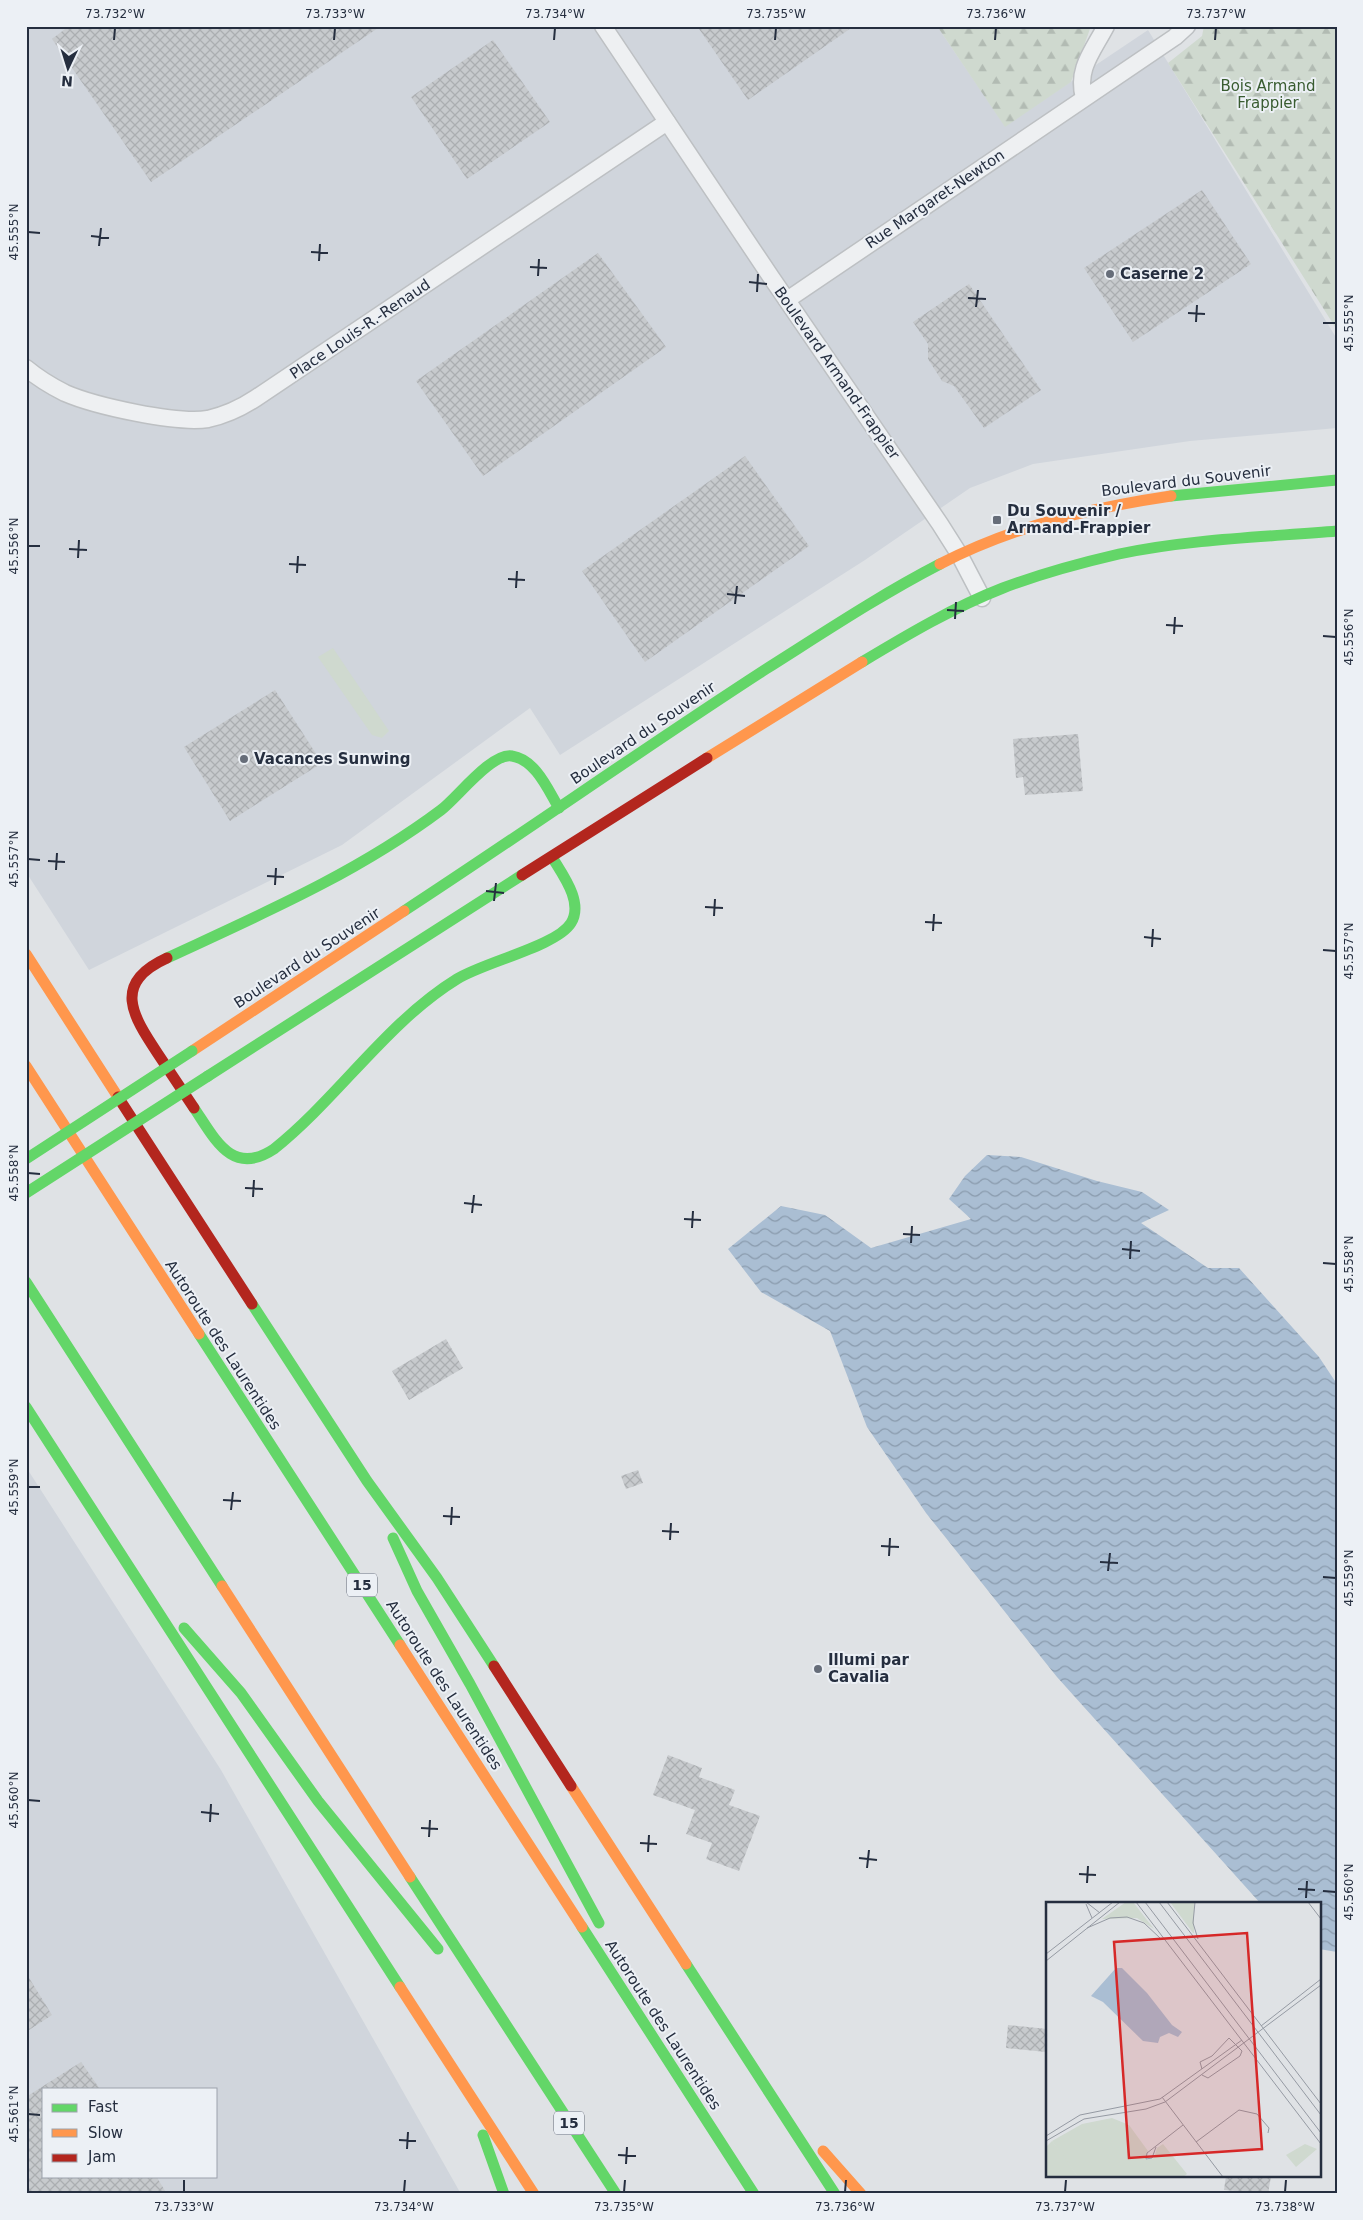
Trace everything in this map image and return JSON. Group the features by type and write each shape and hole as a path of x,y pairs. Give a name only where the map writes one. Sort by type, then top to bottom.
{"main road":[{"name":"Boulevard du Souvenir","path":"26,1159 559,808 679,725 888,591 959,554 1039,523 1104,506 1174,495 1337,480"},
{"path":"26,1193 660,787 823,686 926,626 982,598 1055,571 1120,554 1203,543 1337,531"},
{"path":"552,857 566,879 576,904 575,913 567,929 553,940 479,967 447,986 417,1009 288,1136 260,1156 252,1159 235,1157 221,1148 134,1015 131,998 134,986 138,978 154,964 302,896 336,878 443,809 496,759 512,756 524,761 538,776 559,808"},
{"path":"26,954 367,1481 437,1578 835,2194"},
{"name":"Autoroute des Laurentides","path":"26,1066 754,2194"},
{"name":"15","path":"26,1282 522,2052 616,2194"},
{"path":"26,1407 534,2194"},
{"path":"367,1481 417,1591 470,1684 602,1929"},
{"path":"126,1560 241,1693 318,1801 448,1960"},
{"path":"626,1973 697,2105"},
{"path":"460,1976 522,2052"},
{"path":"759,2078 861,2194"},
{"path":"466,2089 504,2194"}],"street":[{"name":"Boulevard Armand-Frappier","path":"603,26 959,554 982,598"},
{"path":"1084,98 1081,76 1085,64 1106,26"},
{"name":"Rue Margaret-Newton","path":"787,300 1175,37 1187,26"},
{"name":"Place Louis-R.-Renaud","path":"26,368 38,378 65,393 102,405 164,418 187,420 225,415 256,398 667,122"}],"shaded area":[{"path":"26,26 937,26 1005,126 1148,30 1337,339 1337,428 1190,441 1033,464 970,488 865,560 560,755 530,708 342,845 89,970 26,872"},
{"path":"26,1467 221,1770 461,2194 26,2194"}],"green space":[{"path":"937,26 1091,26 1071,82 1005,127"},
{"name":"Bois Armand Frappier","path":"1204,26 1337,26 1337,330 1168,63 1202,36"},
{"path":"333,648 389,731 382,738 372,735 318,657"}],"water":[{"path":"987,1155 1021,1157 1097,1181 1142,1192 1169,1210 1141,1223 1208,1268 1239,1268 1319,1357 1337,1384 1337,1952 1320,1949 1320,1902 1259,1902 1057,1677 926,1513 867,1427 830,1331 761,1292 728,1249 781,1206 825,1215 871,1248 971,1219 949,1199 965,1176"}],"building":[{"path":"69,26 381,26 151,182 52,39"},
{"path":"697,26 854,26 748,100"},
{"path":"493,40 550,122 467,179 411,97"},
{"path":"1202,190 1251,264 1133,342 1084,268"},
{"path":"598,253 666,347 483,476 416,381"},
{"path":"969,284 1041,390 984,428 954,386 942,381 928,359 928,344 913,322"},
{"path":"745,456 809,546 645,662 582,571"},
{"path":"275,690 322,763 230,821 184,747"},
{"path":"1078,734 1083,791 1025,795 1023,777 1016,778 1013,739"},
{"path":"446,1339 463,1368 409,1400 392,1371"},
{"path":"638,1470 643,1483 626,1489 621,1476"},
{"path":"668,1755 702,1768 699,1777 735,1790 729,1805 760,1816 739,1871 706,1859 712,1843 686,1834 695,1810 653,1795"},
{"path":"26,1973 52,2015 26,2032"},
{"path":"1008,2025 1046,2029 1046,2052 1006,2048"},
{"path":"81,2062 99,2088 42,2088 42,2178 157,2178 167,2194 26,2194 26,2097"},
{"path":"1226,2178 1271,2178 1268,2194 1224,2190"}],"traffic: fast":[{"path":"1171,496 1337,480"},
{"path":"862,662 931,622 967,604 1003,588 1075,565 1119,554 1173,545 1337,531"},
{"path":"404,911 766,669 874,601 940,564"},
{"path":"167,958 308,891 376,854 441,810 485,768 504,757 512,756 520,759 535,769 559,808"},
{"path":"194,1108 217,1142 236,1157 247,1159 259,1157 274,1149 320,1107 385,1038 432,997 469,973 551,939 571,923 575,906 573,897 566,880 552,857"},
{"path":"208,1076 522,875"},
{"path":"26,1159 192,1051"},
{"path":"26,1193 208,1076"},
{"path":"26,1282 222,1586"},
{"path":"252,1304 367,1481 437,1578 494,1666"},
{"path":"199,1334 400,1645"},
{"path":"26,1407 400,1987"},
{"path":"393,1538 417,1591 470,1684 599,1923"},
{"path":"184,1628 241,1693 318,1801 438,1949"},
{"path":"410,1877 616,2194"},
{"path":"582,1927 754,2194"},
{"path":"686,1964 835,2194"},
{"path":"483,2135 504,2194"}],"traffic: slow":[{"path":"940,564 996,539 1053,520 1111,506 1171,496"},
{"path":"707,758 862,662"},
{"path":"192,1051 404,911"},
{"path":"26,954 118,1097"},
{"path":"26,1066 199,1334"},
{"path":"222,1586 410,1877"},
{"path":"400,1645 582,1927"},
{"path":"571,1786 686,1964"},
{"path":"400,1987 534,2194"},
{"path":"823,2151 861,2194"}],"traffic: jam":[{"path":"522,875 707,758"},
{"path":"167,958 150,968 139,978 133,989 132,1001 135,1013 149,1040 194,1108"},
{"path":"118,1097 252,1304"},
{"path":"494,1666 571,1786"}],"place":[{"name":"Caserne 2","path":"1110,274"},
{"name":"Du Souvenir / Armand-Frappier","path":"997,520"},
{"name":"Vacances Sunwing","path":"244,759"},
{"name":"Illumi par Cavalia","path":"818,1669"}]}
